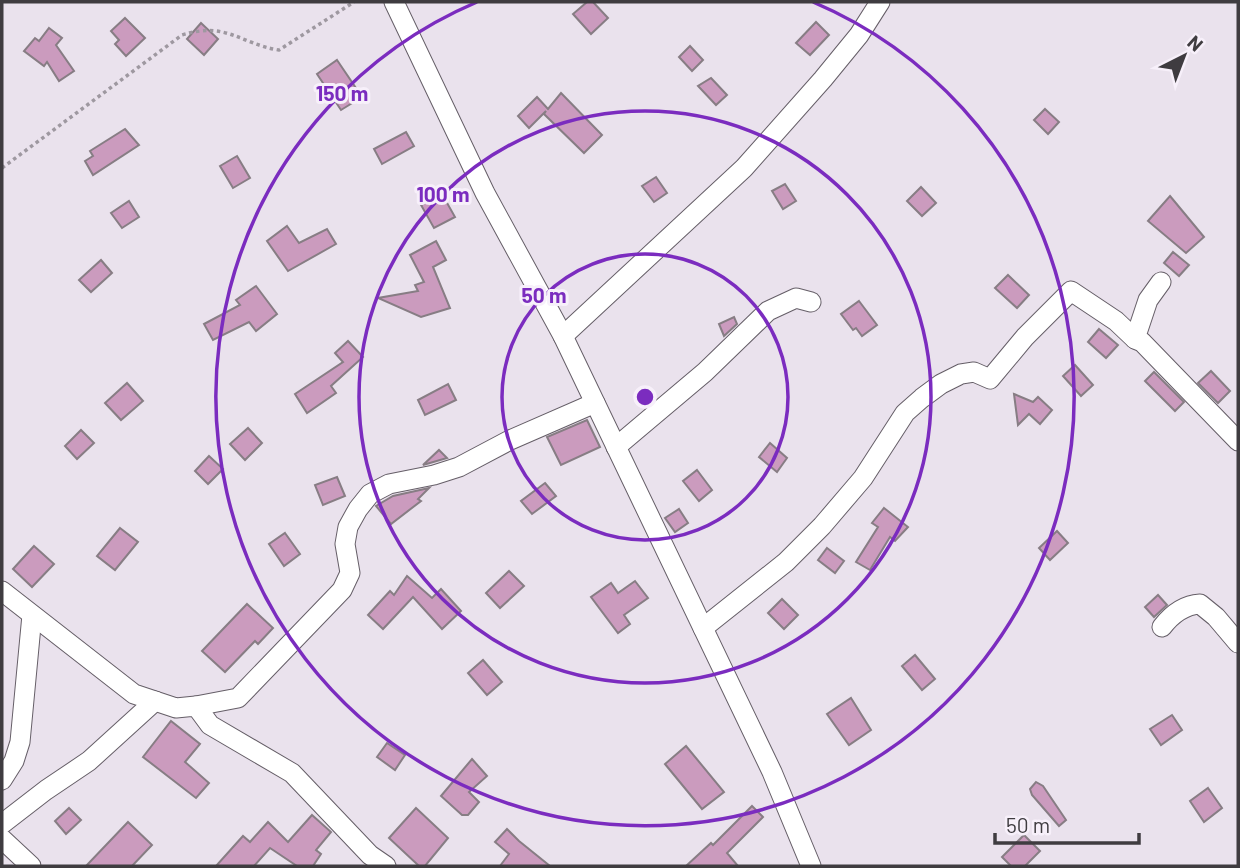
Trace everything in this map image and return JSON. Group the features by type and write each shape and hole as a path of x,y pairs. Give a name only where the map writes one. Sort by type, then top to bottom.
{"street":[{"path":"394,2 485,193 563,336 772,772 811,866"},
{"path":"563,336 744,168 823,79 859,35 880,2"},
{"path":"1135,339 1148,300 1161,282"},
{"path":"703,628 786,562 822,526 863,478 905,413 941,384 961,374 974,372 990,379 1025,337 1071,291 1142,342 1238,441"},
{"path":"616,447 705,372 768,311 796,298 811,302"},
{"path":"2,591 134,694 176,708 237,698 342,590 351,573 345,544 348,527 370,494 389,484 459,467 510,440 595,403"},
{"path":"1162,627 1170,616 1188,605 1200,604 1216,617 1238,643"},
{"path":"2,780 14,761 20,742 32,615"},
{"path":"2,824 89,761 155,701"},
{"path":"196,706 210,725 292,773 370,855 386,866"},
{"path":"2,839 31,866"}],"path":[{"path":"2,169 183,35 200,29 226,31 267,48 279,50 354,2"}],"building":[{"path":"587,2 593,2 608,18 591,34 573,14"},
{"path":"125,18 145,38 126,56 115,44 119,40 111,31"},
{"path":"816,22 829,35 810,55 796,43"},
{"path":"201,23 218,39 204,55 187,39"},
{"path":"49,28 62,38 56,45 74,71 59,81 47,62 44,66 24,51 35,38 39,41"},
{"path":"690,46 703,60 692,71 679,57"},
{"path":"337,60 362,97 341,110 317,74"},
{"path":"711,78 727,95 716,105 698,86"},
{"path":"561,93 602,135 584,153 544,114 546,111 529,128 518,116 537,97 548,109"},
{"path":"1045,109 1059,122 1048,134 1034,120"},
{"path":"125,129 139,145 93,175 85,161 93,156 90,151"},
{"path":"406,132 414,146 382,164 374,149"},
{"path":"237,156 250,178 233,188 220,166"},
{"path":"656,177 667,193 654,202 642,186"},
{"path":"785,184 796,201 783,209 772,191"},
{"path":"921,187 936,203 922,216 907,201"},
{"path":"442,194 455,217 434,228 421,205"},
{"path":"1170,196 1204,237 1186,253 1148,221"},
{"path":"129,201 139,217 122,228 111,213"},
{"path":"287,226 299,243 327,229 336,244 288,271 267,241"},
{"path":"436,241 446,260 433,267 450,308 421,317 378,298 418,291 415,285 424,282 410,255"},
{"path":"1173,252 1189,265 1179,276 1164,263"},
{"path":"101,260 112,273 91,292 79,280"},
{"path":"1008,275 1029,295 1017,308 995,288"},
{"path":"256,286 277,314 256,331 249,322 213,340 204,324 240,305 236,300"},
{"path":"859,301 877,325 862,336 856,328 853,330 841,314"},
{"path":"734,317 737,324 724,336 719,324"},
{"path":"1099,329 1118,345 1106,358 1088,342"},
{"path":"348,341 363,357 331,386 336,393 307,413 295,394 343,362 335,353"},
{"path":"1075,365 1093,385 1081,396 1063,376"},
{"path":"1211,371 1230,391 1218,403 1198,383"},
{"path":"1154,372 1184,402 1175,411 1145,381"},
{"path":"127,383 143,401 121,420 105,403"},
{"path":"448,384 456,400 425,415 418,400"},
{"path":"1014,394 1033,402 1038,397 1052,410 1040,424 1029,414 1018,425"},
{"path":"587,420 600,447 561,465 547,437"},
{"path":"248,428 262,443 245,460 230,444"},
{"path":"81,430 94,443 77,459 65,446"},
{"path":"770,443 787,458 777,472 759,457"},
{"path":"439,450 447,458 423,465"},
{"path":"209,456 223,469 208,484 195,471"},
{"path":"697,470 712,490 699,501 683,481"},
{"path":"337,477 345,496 323,505 315,485"},
{"path":"545,483 556,496 532,514 521,501"},
{"path":"429,488 418,499 421,501 391,524 376,506 393,496"},
{"path":"884,508 908,527 895,541 890,537 870,570 856,562 878,527 872,523"},
{"path":"679,509 688,523 675,532 665,518"},
{"path":"120,528 138,542 115,570 97,556"},
{"path":"1057,531 1068,543 1050,560 1039,548"},
{"path":"285,533 300,554 284,566 269,544"},
{"path":"34,546 54,564 32,587 13,569"},
{"path":"827,548 844,561 835,573 818,560"},
{"path":"509,571 524,586 500,608 486,593"},
{"path":"407,576 432,598 441,589 461,611 442,629 413,597 383,629 368,615 390,591 394,595"},
{"path":"635,581 648,598 624,615 630,624 618,633 591,597 611,583 618,593"},
{"path":"1158,595 1167,605 1154,617 1145,607"},
{"path":"782,599 798,615 784,629 768,613"},
{"path":"247,604 273,628 258,644 255,641 225,672 202,651"},
{"path":"915,655 935,679 922,690 902,666"},
{"path":"483,660 502,682 487,695 468,673"},
{"path":"851,698 871,730 849,745 827,714"},
{"path":"1172,715 1182,730 1161,745 1150,729"},
{"path":"171,721 200,744 185,762 209,783 196,798 143,757"},
{"path":"387,743 405,755 395,770 377,757"},
{"path":"686,746 724,792 702,809 665,764"},
{"path":"472,759 487,776 469,792 479,802 468,815 462,815 441,796"},
{"path":"1036,782 1043,786 1066,820 1059,826 1032,795 1030,789"},
{"path":"1208,788 1222,808 1204,822 1190,801"},
{"path":"752,806 763,817 727,853 738,866 686,866 711,843 713,845"},
{"path":"69,808 81,820 66,834 55,821"},
{"path":"416,808 448,838 425,866 419,866 389,838"},
{"path":"312,815 331,832 316,850 321,854 313,866 297,866 270,848 254,866 216,866 243,836 250,842 268,822 288,842"},
{"path":"128,822 152,845 132,866 86,866"},
{"path":"507,829 550,866 500,866 509,854 495,842"},
{"path":"1024,835 1040,851 1025,866 1011,866 1002,857"}]}
